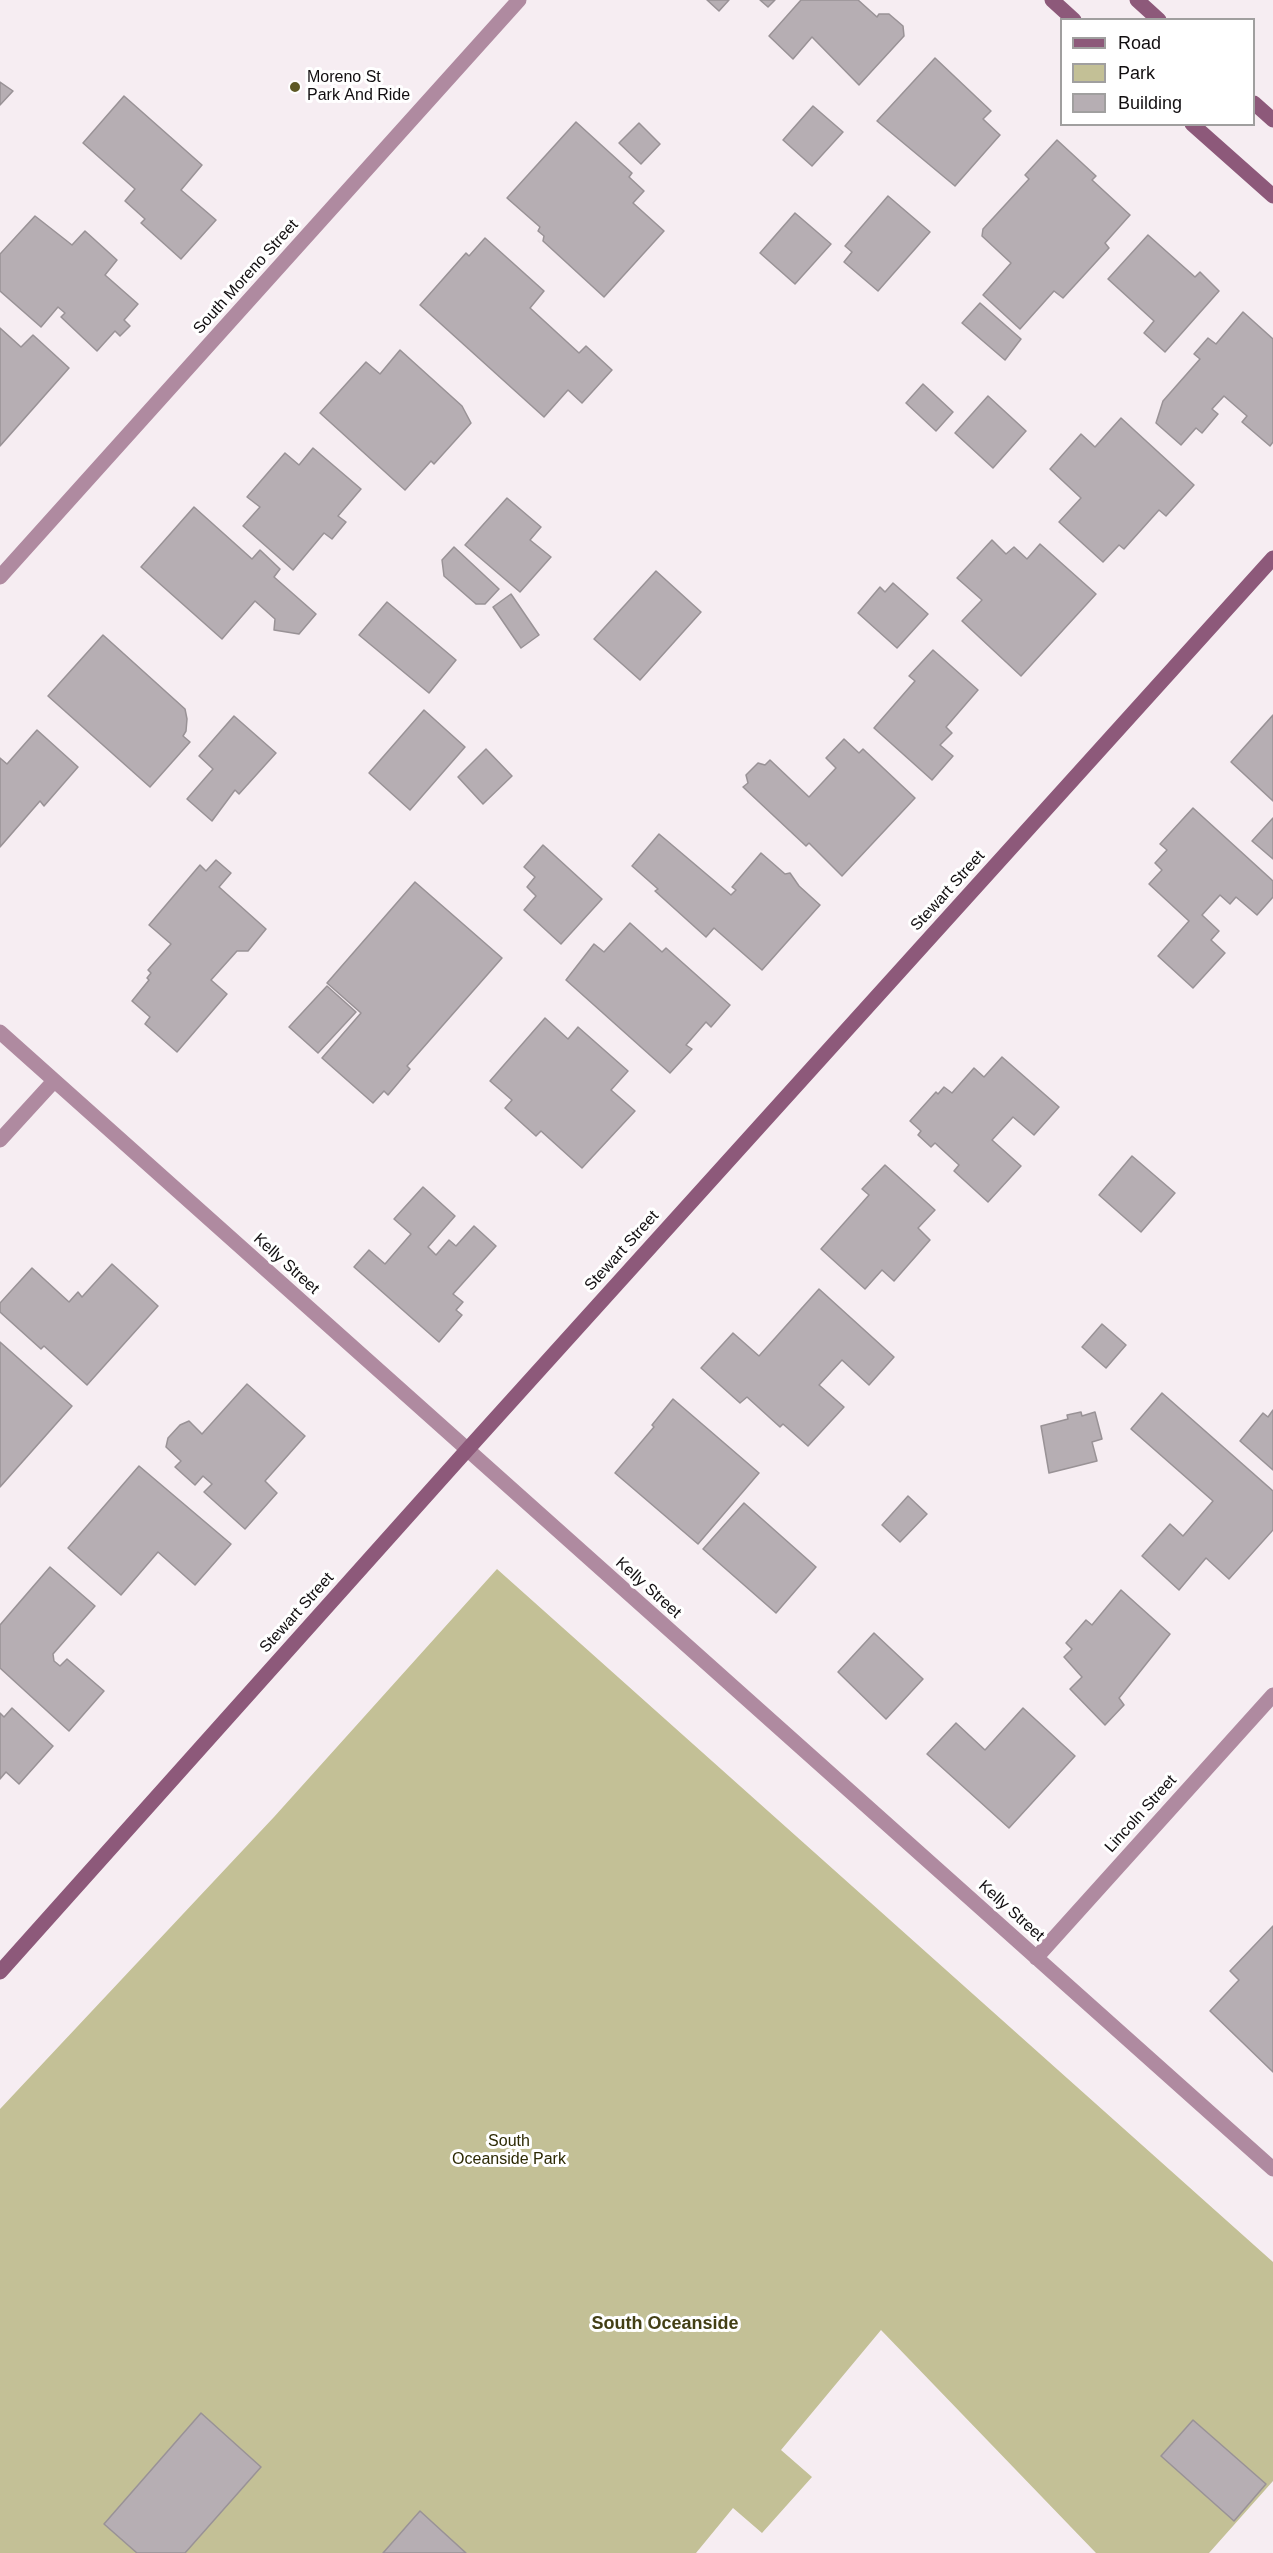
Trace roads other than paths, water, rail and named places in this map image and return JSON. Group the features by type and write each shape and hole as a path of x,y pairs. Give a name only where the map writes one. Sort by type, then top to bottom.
{"street":[{"name":"South Moreno Street","path":"0,578 519,0"},
{"path":"1052,0 1072,18"},
{"path":"1137,0 1157,18"},
{"path":"1255,104 1273,120"},
{"path":"1194,126 1273,196"},
{"name":"Stewart Street","path":"0,1972 467,1450 1273,558"},
{"name":"Kelly Street","path":"0,1032 1273,2169"},
{"path":"0,1140 54,1081"},
{"name":"Lincoln Street","path":"1036,1958 1273,1695"}],"place":[{"name":"Moreno St Park And Ride","path":"295,87"}],"district":[{"name":"South Oceanside","path":"665,2324"}],"park label":[{"name":"South Oceanside Park","path":"509,2151"}]}
